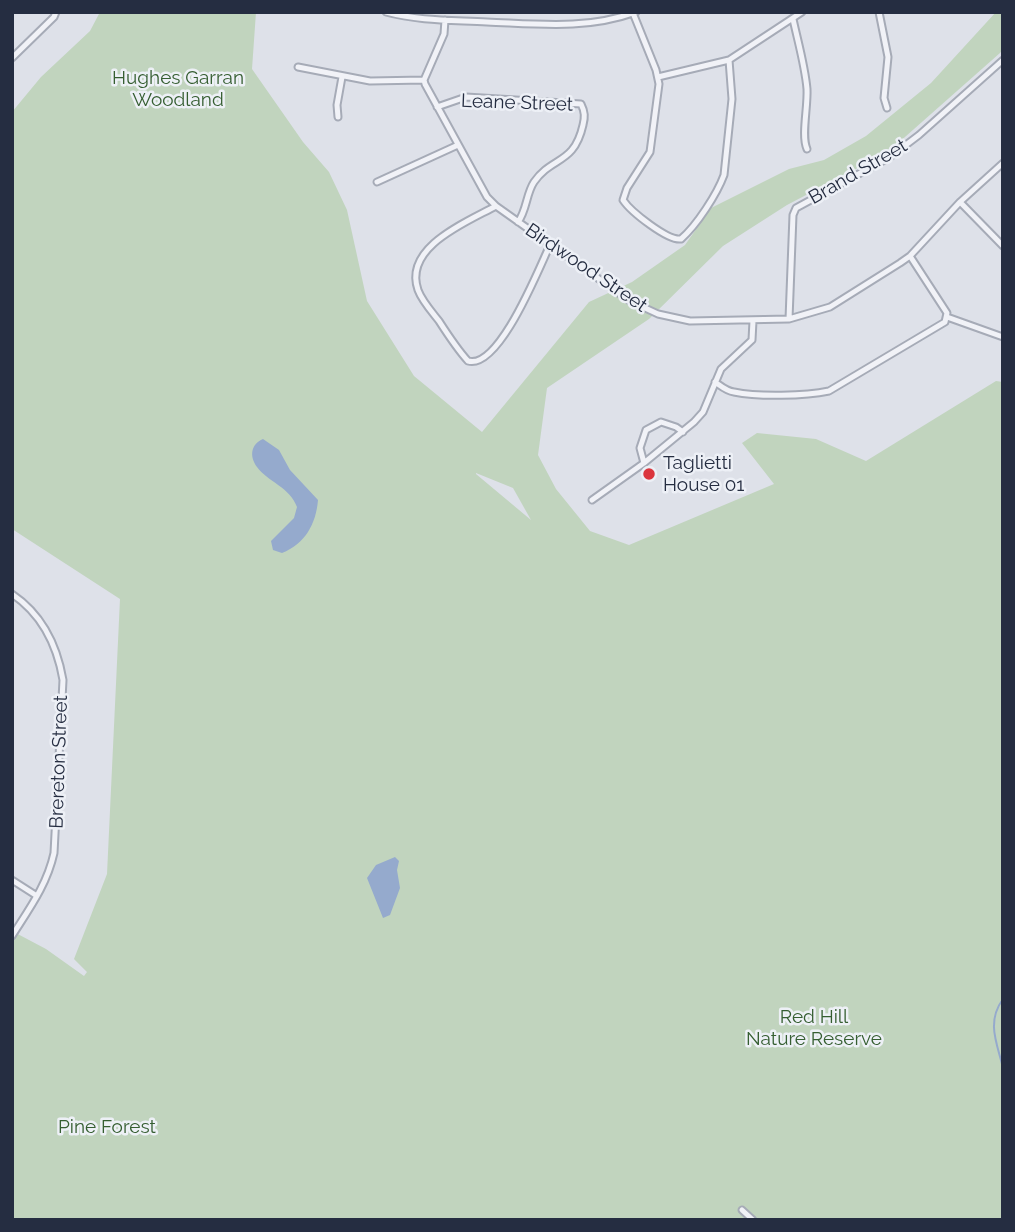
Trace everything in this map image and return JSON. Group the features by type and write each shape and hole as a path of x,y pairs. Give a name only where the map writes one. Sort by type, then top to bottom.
{"street":[{"path":"12,58 56,12"},
{"path":"386,12 404,17 445,20 581,26 634,13 659,77 650,152 627,188 623,200 629,208 671,239 677,240 689,232 720,187 724,175 732,99 729,60"},
{"path":"659,77 729,60 802,12"},
{"path":"879,12 888,57 884,97 887,108"},
{"path":"793,19 806,86 807,118 804,136 807,149"},
{"path":"298,67 370,81 424,80 444,34 445,20"},
{"name":"Brand Street","path":"789,319 793,215 796,208 890,158 1003,60"},
{"path":"338,117 337,105 342,77"},
{"name":"Birdwood Street","path":"424,80 487,197 496,206 631,301 673,319 789,319 830,307 910,256 960,201 1003,163"},
{"name":"Leane Street","path":"437,107 466,97 581,104 585,111 584,118 574,149 534,181 518,222"},
{"path":"377,182 458,145"},
{"path":"960,201 1003,246"},
{"path":"496,206 439,239 422,257 417,267 416,278 422,298 468,361 475,363 482,360 507,331 550,244"},
{"path":"910,256 947,317 1003,337"},
{"path":"715,382 725,389 743,394 814,394 830,391 945,322 947,317"},
{"path":"592,500 644,463 703,412 721,369 752,340 753,321"},
{"path":"644,463 640,448 646,430 661,422 676,426 683,432"},
{"name":"Brereton Street","path":"12,594 40,619 46,629 59,660 63,680 57,835 50,872 12,936"},
{"path":"12,880 37,896"},
{"path":"743,1210 753,1220"}],"green space":[{"path":"100,12 256,12 252,69 303,142 329,172 347,210 367,301 414,376 482,432 589,302 632,282 685,245 711,208 789,169 824,160 866,136 931,83 996,12 1003,12 1003,49 1000,53 888,152 787,205 723,246 649,319 547,388 538,455 556,489 590,531 629,545 774,484 742,443 757,433 816,439 866,461 996,381 1003,382 1003,1220 12,1220 12,931 46,949 84,976 87,972 74,959 107,874 120,599 12,529 12,112 41,77 90,31","holes":["476,473 513,488 531,520"]}],"water":[{"path":"263,439 279,450 290,470 318,500 315,517 308,532 297,544 282,553 273,550 271,541 294,518 297,507 289,494 254,463 254,447"},
{"path":"395,857 399,861 397,870 400,888 390,915 383,918 367,878 376,865"}],"waterway":[{"path":"1003,999 994,1024 1003,1068"}],"place":[{"name":"Taglietti House 01","path":"649,474"}],"park label":[{"name":"Hughes Garran Woodland","path":"178,89"},
{"name":"Red Hill Nature Reserve","path":"814,1028"},
{"name":"Pine Forest","path":"107,1127"}]}
